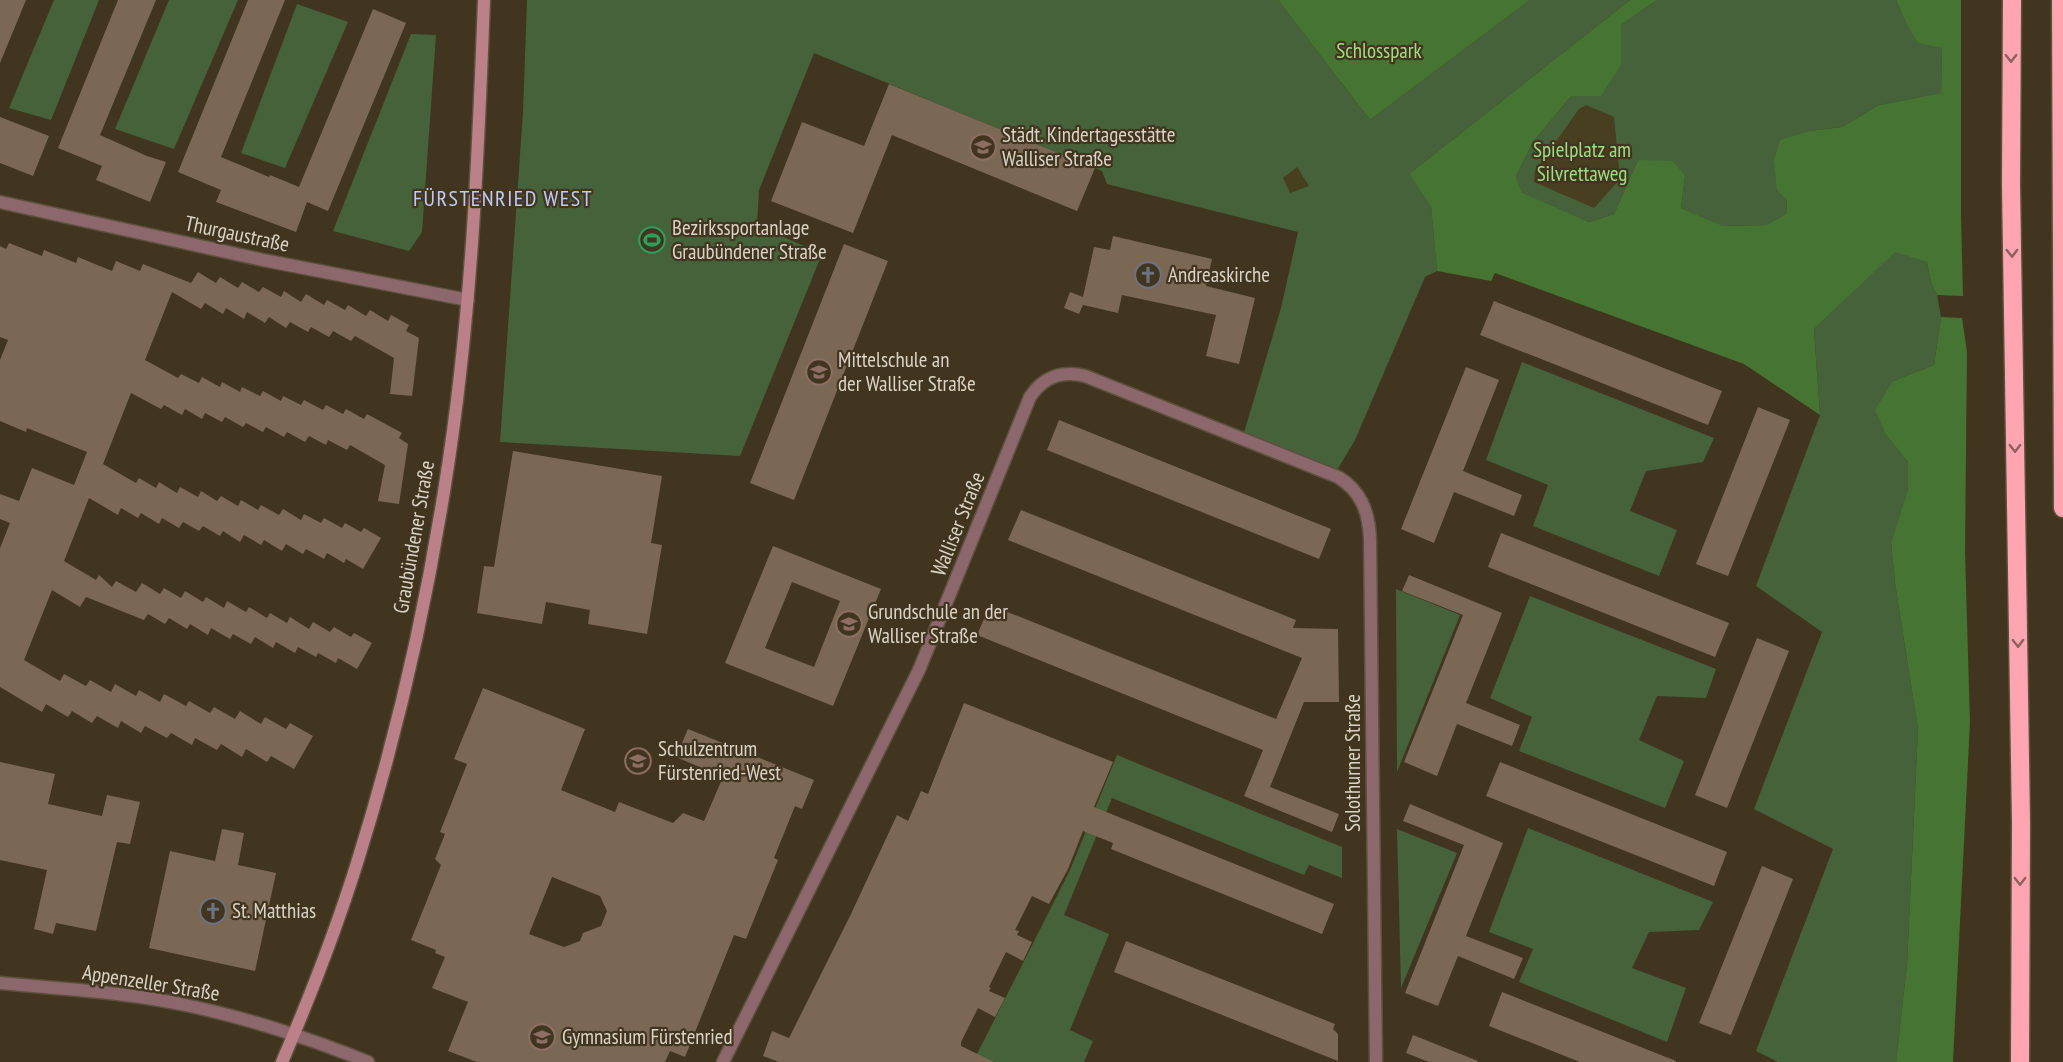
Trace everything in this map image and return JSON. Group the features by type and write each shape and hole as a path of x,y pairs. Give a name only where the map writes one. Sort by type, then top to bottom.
{"highway":[{"path":"2012,0 2011,186 2020,823 2020,1062"},
{"path":"2061,0 2063,508"},
{"path":"2007,1062 2020,1026"}],"street":[{"name":"Graubündener Straße","path":"282,1062 326,951 357,863 398,716 445,486 468,300 484,0"},
{"name":"Thurgaustraße","path":"0,202 263,260 468,300"},
{"name":"Walliser Straße","path":"723,1062 919,670 1030,397 1041,384 1049,378 1070,373 1085,376 1338,477"},
{"name":"Solothurner Straße","path":"1338,477 1352,486 1358,494 1365,507 1370,528 1376,1062"},
{"name":"Appenzeller Straße","path":"0,983 185,1005 293,1036 368,1062"}],"green space":[{"path":"54,0 99,0 51,120 9,108"},
{"path":"169,0 238,0 174,149 115,129"},
{"name":"Bezirkssportanlage Graubündener Straße","path":"527,0 1278,0 1370,120 1530,0 1630,0 1409,174 1431,205 1437,271 1425,277 1355,440 1336,472 1243,436 1281,308 1298,232 1107,184 1102,171 814,53 759,190 757,225 822,254 740,456 500,442 523,112"},
{"name":"Schlosspark","path":"1278,0 1530,0 1370,120"},
{"path":"1630,0 1657,0 1621,25 1621,65 1601,96 1571,96 1533,142 1516,176 1522,193 1589,222 1614,214 1638,160 1673,161 1685,176 1681,208 1723,226 1766,225 1786,214 1787,200 1777,190 1774,161 1780,140 1809,131 1842,127 1879,105 1941,93 1942,48 1918,43 1896,0 1961,0 1963,296 1937,295 1931,282 1927,262 1895,252 1814,329 1820,415 1744,364 1495,273 1491,281 1437,271 1431,206 1409,174"},
{"name":"Spielplatz am Silvrettaweg","path":"1657,0 1896,0 1905,21 1942,48 1941,93 1879,105 1842,127 1809,131 1787,200 1786,214 1766,225 1722,226 1681,208 1685,176 1638,160 1614,214 1589,222 1522,194 1516,176 1533,142 1571,96 1621,65 1621,25"},
{"path":"297,4 348,22 285,168 241,153"},
{"path":"411,34 436,35 422,232 409,251 333,231"},
{"path":"1895,251 1927,262 1941,317 1934,365 1893,381 1887,436 1908,462 1908,489 1891,542 1895,583 1918,729 1907,964 1896,1062 1778,1062 1756,1051 1833,849 1754,809 1822,632 1756,586 1820,415 1814,329"},
{"path":"1941,317 1962,318 1967,352 1965,552 1970,722 1953,1062 1896,1062 1907,964 1918,729 1895,583 1891,542 1908,489 1908,462 1887,436 1875,410 1893,381 1934,365"},
{"path":"1522,362 1714,438 1703,462 1646,471 1630,511 1677,530 1659,576 1533,526 1548,485 1486,460"},
{"path":"1396,589 1460,615 1397,772"},
{"path":"1530,596 1716,669 1706,698 1657,696 1639,740 1684,761 1665,808 1519,751 1532,717 1490,698"},
{"path":"1117,755 1342,847 1342,878 1309,865 1304,875 1112,798 1064,915 1109,934 1070,1030 1093,1041 1084,1062 973,1062 1070,870"},
{"path":"1528,828 1713,902 1699,930 1649,932 1632,968 1686,988 1667,1042 1519,982 1533,949 1489,932"},
{"path":"1397,829 1457,853 1401,988"}],"sand":[{"path":"1586,105 1614,117 1620,179 1594,208 1534,182 1535,171 1579,109"},
{"path":"1297,167 1309,186 1290,193 1283,178"}],"building":[{"path":"0,0 26,0 0,63"},
{"path":"118,0 156,0 100,135 166,162 150,202 96,180 102,166 58,148"},
{"path":"248,0 285,0 221,157 299,187 373,9 406,23 328,211 307,202 296,232 216,202 221,190 178,172"},
{"path":"889,84 1095,168 1077,211 892,135 853,233 771,201 802,122 864,146"},
{"path":"0,117 49,136 33,176 0,163"},
{"name":"Andreaskirche","path":"1113,236 1212,259 1206,286 1255,298 1239,364 1206,356 1216,315 1122,295 1118,313 1083,305 1079,314 1064,308 1070,292 1083,297 1094,247 1110,250"},
{"path":"9,243 42,256 44,250 76,263 78,257 112,271 116,261 140,271 143,264 191,283 198,272 216,283 220,277 238,288 242,282 259,292 263,287 281,297 284,291 301,302 306,294 324,305 327,300 345,310 348,305 366,316 370,310 388,321 391,315 409,325 406,331 419,338 412,396 390,394 394,358 355,336 351,341 333,331 329,337 311,327 308,332 290,322 286,328 269,317 265,323 247,312 244,319 226,308 223,314 205,303 201,309 172,292 145,360 178,378 181,374 199,383 202,377 220,387 222,382 240,392 242,387 260,396 263,391 281,401 283,396 301,405 304,400 323,410 326,405 343,414 346,409 364,419 367,414 402,433 399,438 408,444 399,504 378,501 385,465 350,445 347,450 328,440 326,445 309,436 305,442 287,432 284,437 266,427 263,432 246,423 243,427 225,417 222,422 205,413 202,419 185,409 182,415 164,405 161,409 131,393 103,464 136,483 139,478 156,488 159,482 177,493 180,487 198,497 201,491 217,501 221,496 238,506 241,500 258,510 261,505 279,515 283,509 301,520 304,514 321,523 324,518 342,528 345,523 361,532 364,528 381,538 363,569 346,559 344,563 327,553 324,559 306,549 303,554 286,544 282,551 264,540 261,545 244,535 240,542 223,531 220,536 203,526 199,531 183,522 179,528 162,518 159,524 141,513 138,518 121,508 118,515 89,498 64,561 96,580 99,575 112,587 116,581 136,592 142,583 160,594 164,588 181,598 185,591 203,602 206,597 224,608 227,601 246,612 249,607 267,618 270,613 287,623 290,617 309,629 313,622 330,632 334,627 351,637 354,633 372,643 357,669 338,658 336,663 318,653 316,657 298,647 295,653 276,642 273,648 255,637 251,644 233,634 230,639 211,628 208,635 190,624 187,629 169,618 165,624 148,614 144,620 86,597 80,607 52,590 24,660 60,681 64,674 86,686 90,680 111,692 115,684 136,696 139,690 160,702 164,694 186,706 189,701 210,713 214,707 235,719 240,711 261,724 265,717 286,729 290,723 313,736 294,769 271,756 267,762 246,749 242,757 221,744 217,750 195,738 192,745 171,733 167,738 145,726 141,733 121,721 118,728 97,716 92,723 72,711 68,717 46,704 42,712 0,687 0,548 10,523 0,519 0,494 19,501 32,468 74,485 87,452 27,428 26,432 0,421 0,360 8,340 0,337 0,246 6,249"},
{"name":"Mittelschule an der Walliser Straße","path":"844,244 888,261 794,500 750,483"},
{"path":"1494,301 1722,391 1708,425 1480,335"},
{"path":"1466,367 1499,380 1463,471 1522,495 1514,516 1454,492 1434,543 1401,529"},
{"path":"1758,407 1790,420 1728,576 1696,564"},
{"path":"1059,420 1331,529 1319,559 1047,450"},
{"path":"513,451 662,476 651,543 662,545 647,634 588,624 590,610 546,602 542,624 477,613 484,566 494,567"},
{"path":"1021,510 1296,620 1293,628 1338,629 1339,702 1304,702 1270,787 1339,814 1332,832 1244,796 1263,750 977,635 990,605 1276,719 1302,658 1008,540"},
{"path":"1501,533 1729,623 1715,657 1488,567"},
{"name":"Grundschule an der Walliser Straße","path":"773,546 881,589 833,706 725,663","holes":["792,582 840,601 814,667 765,648"]},
{"path":"1409,575 1502,613 1466,703 1520,725 1512,746 1457,724 1437,776 1404,762 1463,615 1402,591"},
{"path":"1757,638 1789,651 1727,808 1695,795"},
{"path":"483,688 585,729 561,790 615,812 619,802 673,823 683,813 704,821 723,777 676,757 688,729 814,780 802,809 795,806 774,858 778,860 746,939 734,935 685,1057 670,1051 665,1062 477,1062 448,1051 468,1002 432,988 445,957 435,953 436,950 411,940 441,865 435,859 445,834 440,832 467,764 454,759","holes":["552,877 600,896 607,911 601,926 583,933 580,941 564,947 529,934"]},
{"path":"964,703 1113,762 1094,807 1334,904 1322,934 1111,849 1113,843 1083,831 1068,869 1049,904 1032,896 1015,930 1019,931 1017,935 1032,942 1023,961 1006,952 989,987 991,988 989,991 1005,998 995,1017 978,1008 961,1042 961,1046 994,1062 779,1062 763,1056 772,1031 789,1038 897,815 908,821 921,791 928,794"},
{"path":"0,762 55,774 48,804 102,816 107,795 140,802 130,844 117,842 96,931 56,923 53,934 34,929 47,870 0,860"},
{"path":"1500,762 1727,852 1714,886 1486,796"},
{"path":"1410,804 1503,843 1466,936 1523,958 1514,979 1458,956 1438,1006 1405,993 1464,845 1403,821"},
{"name":"St. Matthias","path":"222,829 244,833 238,865 276,873 255,971 149,948 170,851 215,861"},
{"path":"1762,866 1793,879 1731,1035 1699,1023"},
{"path":"1126,941 1335,1024 1333,1029 1338,1034 1338,1061 1114,972"},
{"path":"1502,992 1676,1062 1580,1062 1489,1026"},
{"path":"1413,1035 1478,1061 1429,1062 1406,1053"}],"place":[{"name":"Städt. Kindertagesstätte Walliser Straße","path":"983,147"},
{"name":"Bezirkssportanlage Graubündener Straße","path":"652,240"},
{"name":"Andreaskirche","path":"1148,275"},
{"name":"Mittelschule an der Walliser Straße","path":"819,372"},
{"name":"Grundschule an der Walliser Straße","path":"849,624"},
{"name":"Schulzentrum Fürstenried-West","path":"638,761"},
{"name":"St. Matthias","path":"213,911"},
{"name":"Gymnasium Fürstenried","path":"542,1037"}],"district":[{"name":"FÜRSTENRIED WEST","path":"503,198"}]}
